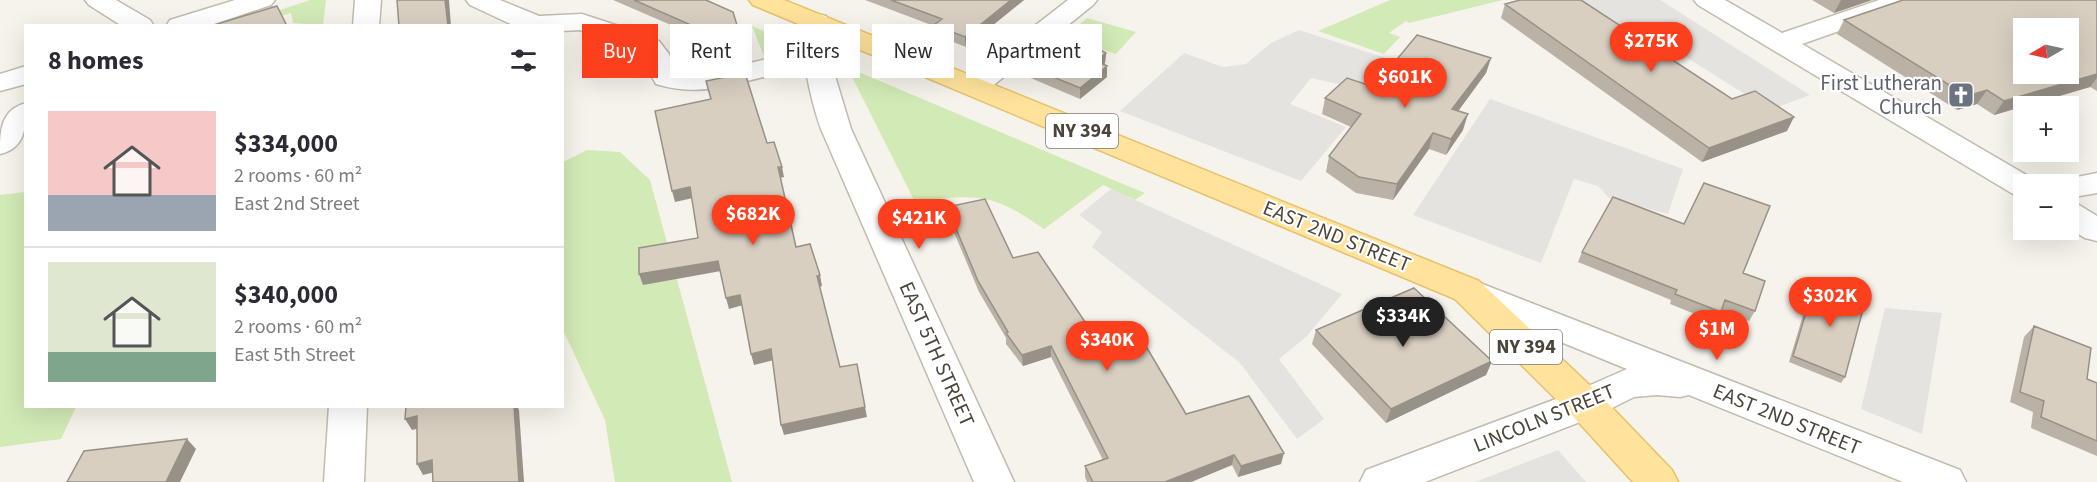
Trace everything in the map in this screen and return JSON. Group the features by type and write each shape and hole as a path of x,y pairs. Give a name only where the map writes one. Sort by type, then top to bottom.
{"main road":[{"name":"EAST 2ND STREET","path":"762,0 1467,290"},
{"name":"NY 394","path":"1467,290 1585,404 1658,482"}],"street":[{"path":"98,0 138,24"},
{"path":"185,24 262,0"},
{"path":"366,24 369,0"},
{"path":"479,0 524,20 539,24 582,22 634,40 649,47 656,54 666,78 685,83 725,79 764,70"},
{"path":"975,86 1084,0"},
{"path":"1707,0 2013,181"},
{"path":"1779,43 1904,0"},
{"path":"0,83 24,75"},
{"name":"EAST 5TH STREET","path":"821,78 823,95 836,129 994,482"},
{"path":"0,145 24,115"},
{"path":"2079,186 2097,183"},
{"path":"2079,219 2097,230"},
{"name":"EAST 2ND STREET","path":"1467,290 1946,482"},
{"name":"LINCOLN STREET","path":"1380,482 1585,404 1629,383 1657,381 1713,389"},
{"path":"344,482 348,408"}],"green space":[{"path":"310,0 326,0 323,24 293,23 291,13 251,24 237,24"},
{"path":"1390,0 1503,0 1409,23 1406,21 1389,33 1400,37 1384,54 1318,31"},
{"path":"1087,18 1136,32 1116,54 1102,49 1102,24 1080,24"},
{"path":"752,26 764,31 764,56"},
{"path":"860,72 1145,193 1135,200 1103,185 1044,229 1010,208 983,199 969,197 915,202 853,78 860,78"},
{"path":"587,150 620,152 650,180 732,482 615,482 605,420 564,332 564,162"},
{"path":"24,192 24,408 76,408 61,439 0,447 0,195"}],"shaded area":[{"path":"1567,0 1660,0 1810,95 1770,110 1670,47 1647,52"},
{"path":"1299,30 1386,58 1368,91 1311,78 1290,104 1346,127 1301,181 1120,111 1184,53 1223,67 1246,64 1271,43"},
{"path":"1490,99 1683,169 1668,214 1609,198 1598,186 1574,179 1541,263 1413,215"},
{"path":"1111,189 1342,294 1306,337 1279,359 1324,419 1297,439 1240,363 1092,247 1102,232 1079,215"},
{"path":"1885,308 1942,313 1922,434 1861,409"},
{"path":"1558,450 1586,482 1475,482"}],"building":[{"path":"397,0 445,0 448,24 399,24"},
{"path":"634,0 706,0 733,12 737,24 689,24"},
{"path":"891,0 1011,0 981,24 966,24 965,37 954,33 954,24 935,24 942,19"},
{"path":"1520,0 1581,0 1732,99 1755,91 1794,117 1709,148 1505,4"},
{"path":"1903,0 2097,0 2097,74 2079,79 2079,18 2013,18 2013,84 2063,84 2021,96 2013,96 2013,98 2004,101 1987,90 1967,96 1844,20"},
{"path":"277,6 286,24 217,24"},
{"path":"1417,35 1491,58 1452,109 1468,114 1451,139 1433,133 1397,184 1359,177 1329,156 1361,114 1325,98 1347,78 1374,87"},
{"path":"721,78 747,78 767,143 774,142 782,167 778,167 796,247 810,244 820,275 817,276 840,367 857,364 865,407 781,425 771,349 751,354 740,295 726,298 718,261 639,274 639,248 698,238 690,187 672,191 655,111 711,99 706,81"},
{"path":"1056,78 1092,78 1080,88"},
{"path":"1704,183 1770,206 1743,273 1765,281 1755,311 1725,300 1721,312 1675,294 1677,290 1582,252 1613,197 1684,224"},
{"path":"985,199 1013,258 1038,252 1110,359 1147,348 1186,414 1249,396 1284,453 1241,466 1234,455 1165,482 1093,482 1085,466 1108,458 1051,346 1022,355 1006,333 1008,332 978,281 947,207"},
{"path":"1816,279 1866,298 1845,377 1793,356"},
{"path":"1414,288 1492,361 1391,409 1316,330"},
{"path":"2034,326 2091,348 2087,379 2097,383 2097,441 2041,417 2044,401 2020,392"},
{"path":"406,408 514,408 519,482 433,482 432,460 417,464 417,416 405,419"},
{"path":"187,439 166,482 67,482 84,451"}],"place":[{"name":"First Lutheran Church","path":"1961,95"}]}
